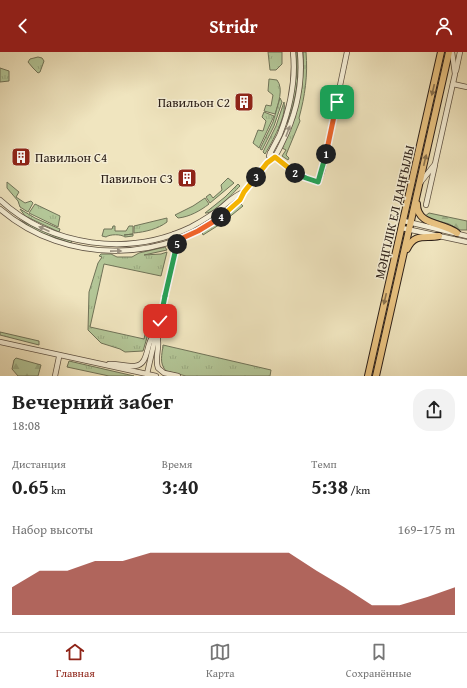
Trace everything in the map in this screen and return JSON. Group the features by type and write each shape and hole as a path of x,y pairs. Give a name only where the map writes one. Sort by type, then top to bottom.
{"main road":[{"name":"МӘҢГІЛІК ЕЛ ДАҢҒЫЛЫ","path":"367,376 404,221 441,52"},
{"name":"МӘҢГІЛІК ЕЛ ДАҢҒЫЛЫ","path":"376,376 449,52"},
{"path":"419,186 417,208 420,215 428,222 450,228 457,233"},
{"path":"400,267 408,247 414,240 426,236 439,236"}],"street":[{"path":"267,163 282,127 290,99 294,75 293,52"},
{"path":"1,210 18,223 37,234 77,246 104,251 131,251 157,247 176,241 198,231 212,223 240,200 244,192 267,163 275,157 288,131 296,104 301,73 300,52"},
{"path":"270,153 296,174 318,182 322,172 347,52"},
{"path":"426,205 460,52 456,54 453,52 455,74"},
{"path":"453,84 467,87"},
{"path":"419,186 435,164"},
{"path":"0,200 16,213 34,224 56,233 81,241 102,244 130,244 174,234 206,218 235,195 244,192"},
{"path":"404,221 410,226 439,236 467,242"},
{"path":"402,228 410,226 457,233 467,236"},
{"path":"457,233 467,232"},
{"path":"147,374 176,247 174,234"},
{"path":"103,364 118,363 132,366 140,364 145,357 151,337 157,333"},
{"path":"157,333 159,345 156,362 158,368 164,373 178,376"},
{"path":"0,338 2,343"},
{"path":"2,343 59,357 140,374 147,374"},
{"path":"2,343 156,376"},
{"path":"55,376 59,357"}],"green space":[{"path":"268,52 282,52 282,64 276,70 270,70"},
{"path":"296,52 298,56 298,73 295,98 287,123 296,78"},
{"path":"303,52 306,52 307,61 303,102 299,118 300,121 286,155 289,158 288,160 282,156 286,150 282,148 292,125 299,102 303,77"},
{"path":"38,57 42,58 44,61 40,72 38,73 28,62 30,59"},
{"path":"0,68 9,71 9,81 0,82"},
{"path":"269,79 277,80 280,88 280,97 275,114 264,111 266,105 271,106 273,95 268,91"},
{"path":"280,98 282,102 274,126 262,150 260,149 273,122"},
{"path":"284,102 281,121 265,154 263,152 276,126"},
{"path":"264,112 274,116 259,148 253,143 258,130 263,131 266,121 262,117"},
{"path":"228,178 234,183 210,203 206,197 210,194 213,198 222,190 221,185"},
{"path":"7,182 19,192 16,197 25,203 31,201 33,203 28,212 20,207 18,201 7,188"},
{"path":"238,184 240,186 224,202 214,210 205,213 225,197"},
{"path":"205,198 209,204 198,211 178,218 175,215 193,206"},
{"path":"35,204 60,216 58,227 29,213"},
{"path":"241,204 243,206 222,223 203,235 202,232 225,217"},
{"path":"20,209 35,218 60,229 59,232 25,216"},
{"path":"429,213 467,221 467,230 460,230 449,224 424,217"},
{"path":"167,218 167,222 160,227 134,233 134,226"},
{"path":"19,220 72,240 71,243 41,233"},
{"path":"113,226 115,226 115,231 126,231 129,226 133,226 133,236 102,236 104,229 112,229"},
{"path":"165,247 167,250 144,255 161,254 167,252 161,276 104,264 90,327 144,339 148,321 154,323 152,330 148,334 143,351 125,352 101,343 88,330 89,292 98,263 102,257 99,256 101,254 111,254 117,257 132,257 139,253"},
{"path":"0,332 39,341 39,345 0,335"},
{"path":"163,345 271,370 270,376 186,376 166,371 162,365"},
{"path":"16,358 41,365 38,376 18,376 12,369"},
{"path":"69,361 134,376 109,376 67,367"}],"place":[{"name":"Павильон С2","path":"244,102"},
{"name":"Павильон С4","path":"21,157"},
{"name":"Павильон С3","path":"187,178"}],"route":[{"path":"160,321 177,243 176,241 208,226 233,207 240,200 244,192 267,163 275,157 296,174 318,182 322,172 337,102"}]}
